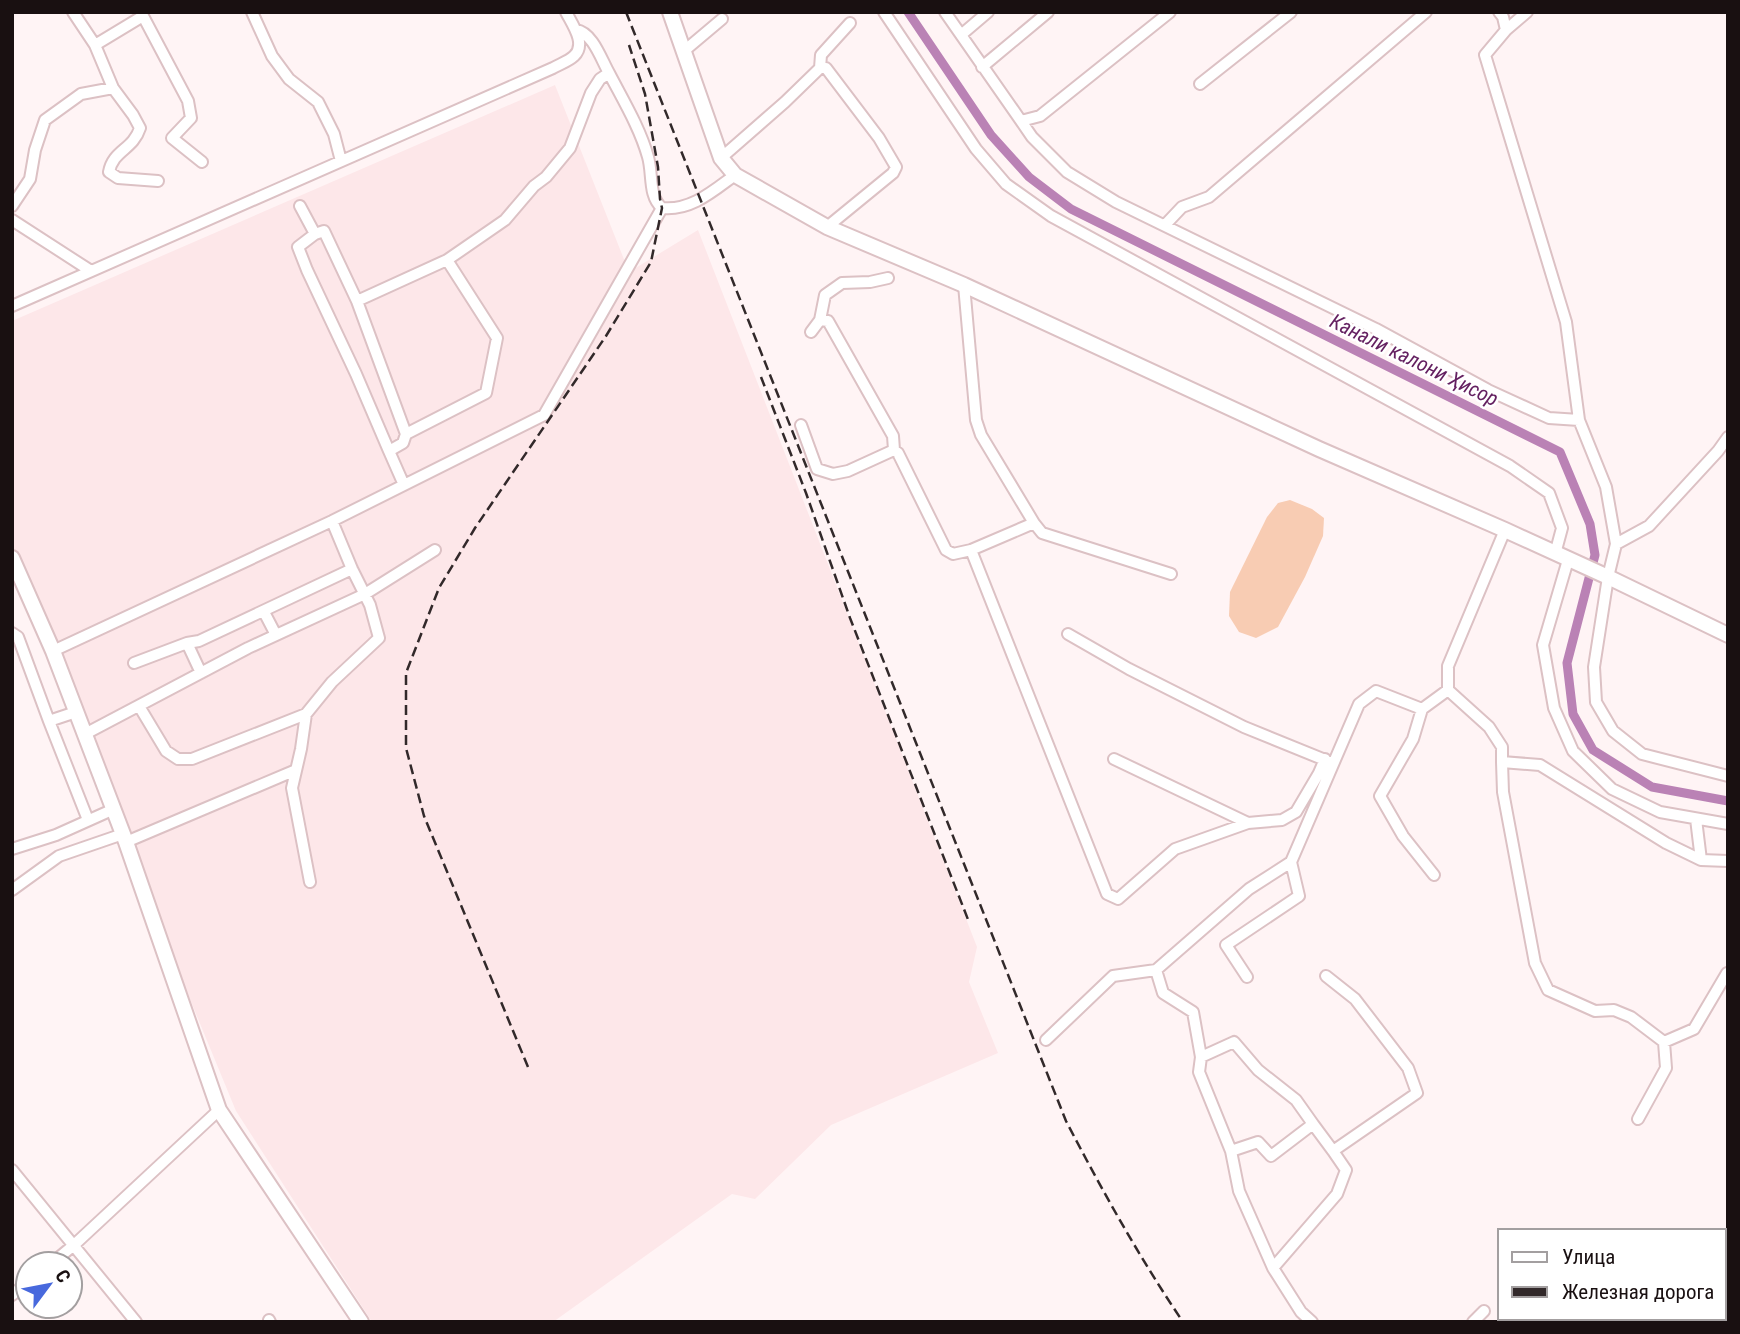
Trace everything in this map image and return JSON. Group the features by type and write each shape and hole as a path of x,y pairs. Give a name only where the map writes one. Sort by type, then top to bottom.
{"main road":[{"path":"670,12 721,158 735,175 827,227 964,285 1320,449 1608,577 1728,635"},
{"path":"12,558 53,651 125,838 219,1110 361,1322"}],"street":[{"path":"74,12 95,45 113,88 140,128 137,138 111,161 109,172 118,178 158,181"},
{"path":"252,12 272,56 289,79 318,102 334,134 341,161"},
{"path":"12,306 554,68 576,55 579,48 576,30 566,12"},
{"path":"884,12 976,149 1006,184 1051,216 1510,466 1549,493 1562,528 1561,557 1543,645 1554,708 1573,751 1612,789 1660,812 1728,824"},
{"path":"945,12 1032,137 1068,172 1116,202 1376,329 1488,390 1549,418 1579,420"},
{"path":"961,35 988,12"},
{"path":"982,68 1048,12"},
{"path":"1021,121 1040,116 1170,12"},
{"path":"1200,84 1292,12"},
{"path":"1165,225 1182,207 1209,197 1426,12"},
{"path":"1499,12 1506,30"},
{"path":"1527,12 1506,30 1485,55 1566,322 1579,420 1605,487 1616,544 1594,667 1596,702 1613,730 1642,754 1728,776"},
{"path":"95,45 143,16 188,101 191,118 172,138 202,162"},
{"path":"684,51 722,19"},
{"path":"721,158 820,68 821,55 850,23"},
{"path":"576,30 588,36 641,137 649,159 653,195 662,208 673,209 702,200 735,175"},
{"path":"820,68 827,68 879,138 896,167 893,173 827,227"},
{"path":"358,301 447,260 505,220 570,148 591,93 600,79 609,73"},
{"path":"12,206 30,179 44,120 81,94 113,88"},
{"path":"300,206 315,234"},
{"path":"53,651 332,522 544,415 662,208"},
{"path":"12,220 91,271"},
{"path":"389,451 403,443 406,434 358,301 324,232 315,234 298,247 404,485"},
{"path":"406,434 486,393 497,338 447,260"},
{"path":"811,332 820,320 825,295 842,283 888,278"},
{"path":"964,285 976,420 981,435 1034,523 1042,533 1171,574"},
{"path":"820,320 828,321 893,436 894,450 898,453 946,550 953,554 971,550 1034,523"},
{"path":"801,425 817,469 833,474 848,471 894,450"},
{"path":"1616,544 1649,526 1728,437"},
{"path":"310,882 292,788 306,714 332,682 379,638 370,605 332,522"},
{"path":"1505,530 1448,666 1448,690 1489,727 1502,747 1503,792 1535,962 1548,990 1595,1011 1614,1010 1631,1017 1664,1042 1666,1069 1638,1119"},
{"path":"85,734 276,635 365,594 435,550"},
{"path":"971,550 1107,894 1118,899 1175,849 1248,823 1282,820 1296,812 1329,761"},
{"path":"134,663 199,641 352,569"},
{"path":"264,612 276,635"},
{"path":"12,633 18,637 88,820"},
{"path":"1068,634 1129,669 1244,727 1329,761"},
{"path":"187,643 201,673"},
{"path":"1434,875 1403,836 1380,796 1413,739 1422,709 1448,690"},
{"path":"1247,977 1226,945 1299,897 1291,862 1329,761 1359,704 1376,691 1422,709"},
{"path":"139,706 166,751 178,759 192,759 306,714"},
{"path":"49,721 76,712"},
{"path":"1114,760 1248,823"},
{"path":"1502,762 1540,765 1666,843 1701,860 1728,861"},
{"path":"12,890 59,856 125,838 296,770"},
{"path":"12,849 56,835 114,809"},
{"path":"1696,819 1701,860"},
{"path":"1046,1040 1113,976 1156,970 1249,889 1291,862"},
{"path":"1156,970 1163,993 1193,1012 1200,1056 1199,1073 1231,1151 1239,1191 1273,1268 1301,1312 1312,1322"},
{"path":"1664,1042 1694,1029 1727,973"},
{"path":"1326,976 1355,999 1408,1068 1417,1093 1333,1152"},
{"path":"1200,1056 1234,1042 1258,1070 1296,1100 1346,1170 1337,1194 1273,1268"},
{"path":"68,1250 219,1110"},
{"path":"1231,1151 1258,1142 1271,1156 1313,1124"},
{"path":"12,1170 136,1322"},
{"path":"1473,1322 1485,1311"}],"shaded area":[{"path":"555,85 629,272 698,230 977,947 969,982 998,1053 831,1125 755,1199 732,1194 553,1322 372,1322 236,1111 12,567 12,321"},
{"path":"1290,500 1312,509 1324,518 1323,536 1278,627 1256,638 1239,632 1229,616 1230,592 1267,517 1278,503"}],"waterway":[{"name":"Канали калони Ҳисор","path":"908,12 991,135 1029,177 1071,209 1560,452 1590,524 1595,555 1567,663 1573,714 1593,750 1652,787 1728,801"}],"railway":[{"path":"626,12 1066,1121 1121,1223 1183,1322"},
{"path":"528,1067 424,816 406,748 406,673 439,588 475,528 606,336 651,262 662,208 658,167 645,94 629,45"},
{"path":"761,377 850,618 969,922"}]}
